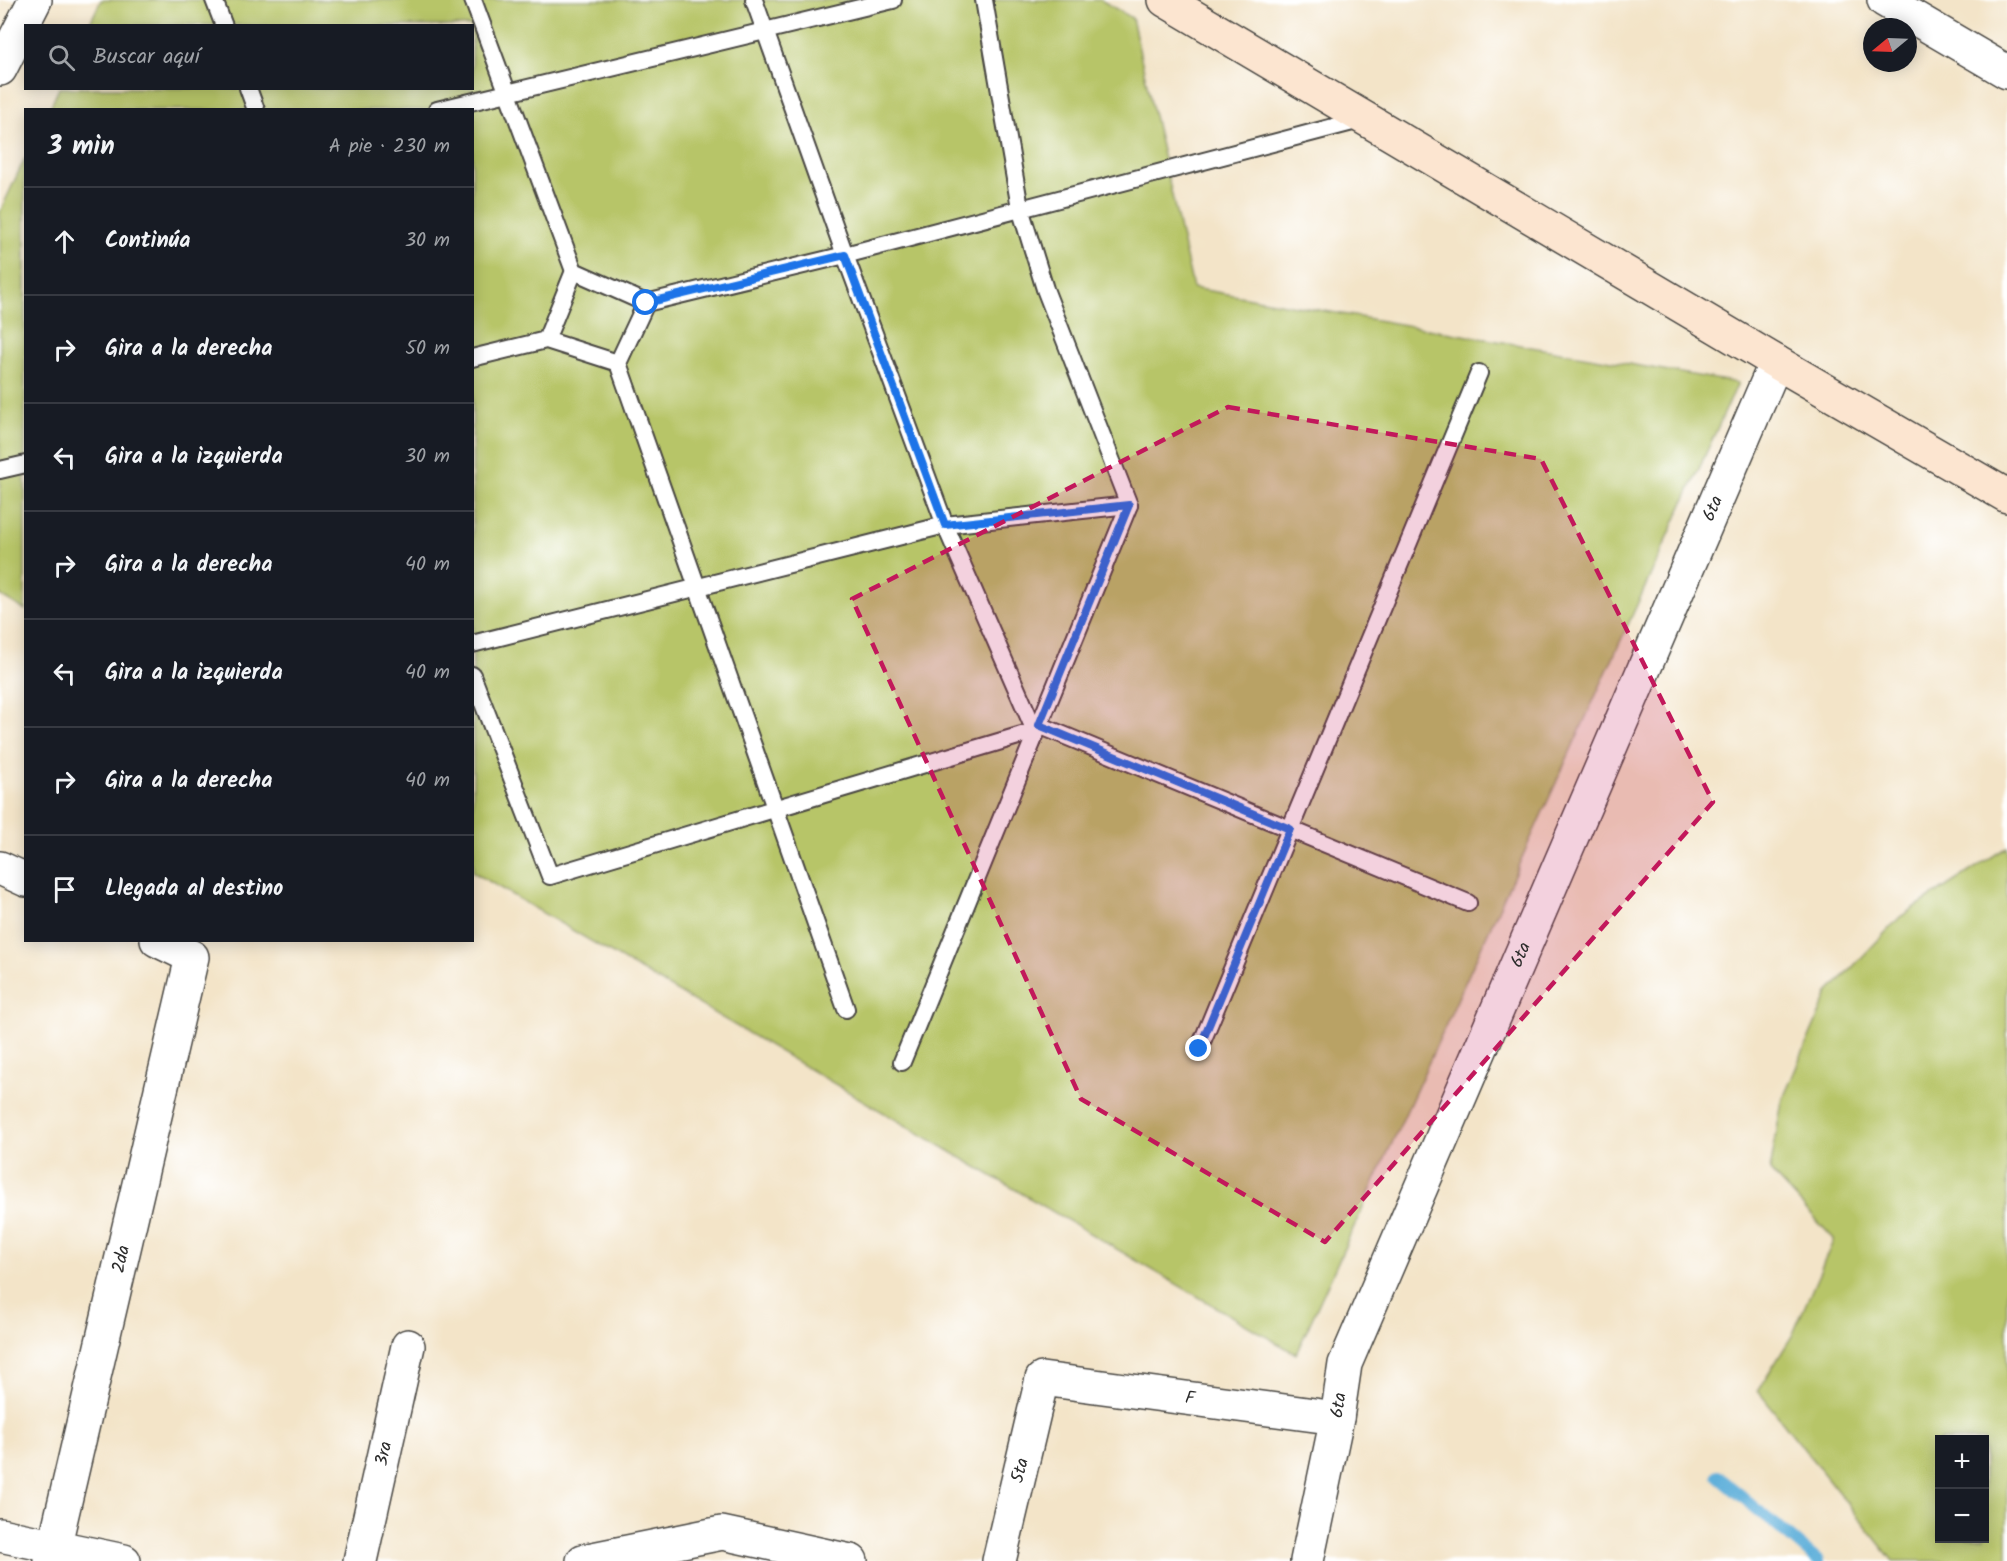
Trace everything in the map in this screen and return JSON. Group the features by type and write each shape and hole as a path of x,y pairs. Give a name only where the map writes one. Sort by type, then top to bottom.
{"street":[{"path":"0,69 35,0"},
{"path":"1165,0 2007,496"},
{"path":"1884,0 2007,72"},
{"name":"6ta","path":"1307,1561 1346,1364 1776,362"},
{"path":"0,868 24,879"},
{"name":"2da","path":"53,1554 192,957 161,942"},
{"name":"3ra","path":"360,1561 408,1346"},
{"name":"F","path":"1042,1379 1337,1418"},
{"name":"5ta","path":"999,1561 1042,1379"},
{"path":"583,1561 722,1533 851,1561"},
{"path":"0,1535 53,1554 124,1561"}],"lane":[{"path":"214,0 223,24"},
{"path":"473,0 574,271 546,340"},
{"path":"474,680 550,876 1035,731 945,525 754,0"},
{"path":"445,108 893,0"},
{"path":"902,1062 1129,505 1045,290 1020,208 984,0"},
{"path":"249,90 255,108"},
{"path":"574,271 646,303 845,255 1365,118"},
{"path":"646,303 618,363 846,1009"},
{"path":"474,358 546,340 618,363"},
{"path":"1199,1049 1479,373"},
{"path":"0,470 24,464"},
{"path":"474,644 945,525 1129,505"},
{"path":"1039,725 1468,903"}],"highlighted area":[{"path":"1228,407 1541,459 1713,802 1325,1242 1081,1099 852,599"}],"green space":[{"path":"101,0 1101,0 1132,18 1193,288 1738,383 1296,1354 474,873 474,108 50,108 58,90 474,90 474,24 89,24"},
{"path":"24,160 24,609 0,595 0,212"},
{"path":"2007,847 2007,1561 1893,1561 1758,1391 1792,1336 1834,1239 1770,1171 1782,1101 1828,993 1900,917"}],"waterway":[{"path":"1718,1476 1818,1561"}],"route":[{"path":"646,303 845,255 945,525 1129,505 1039,725 1290,829 1199,1049"}]}
